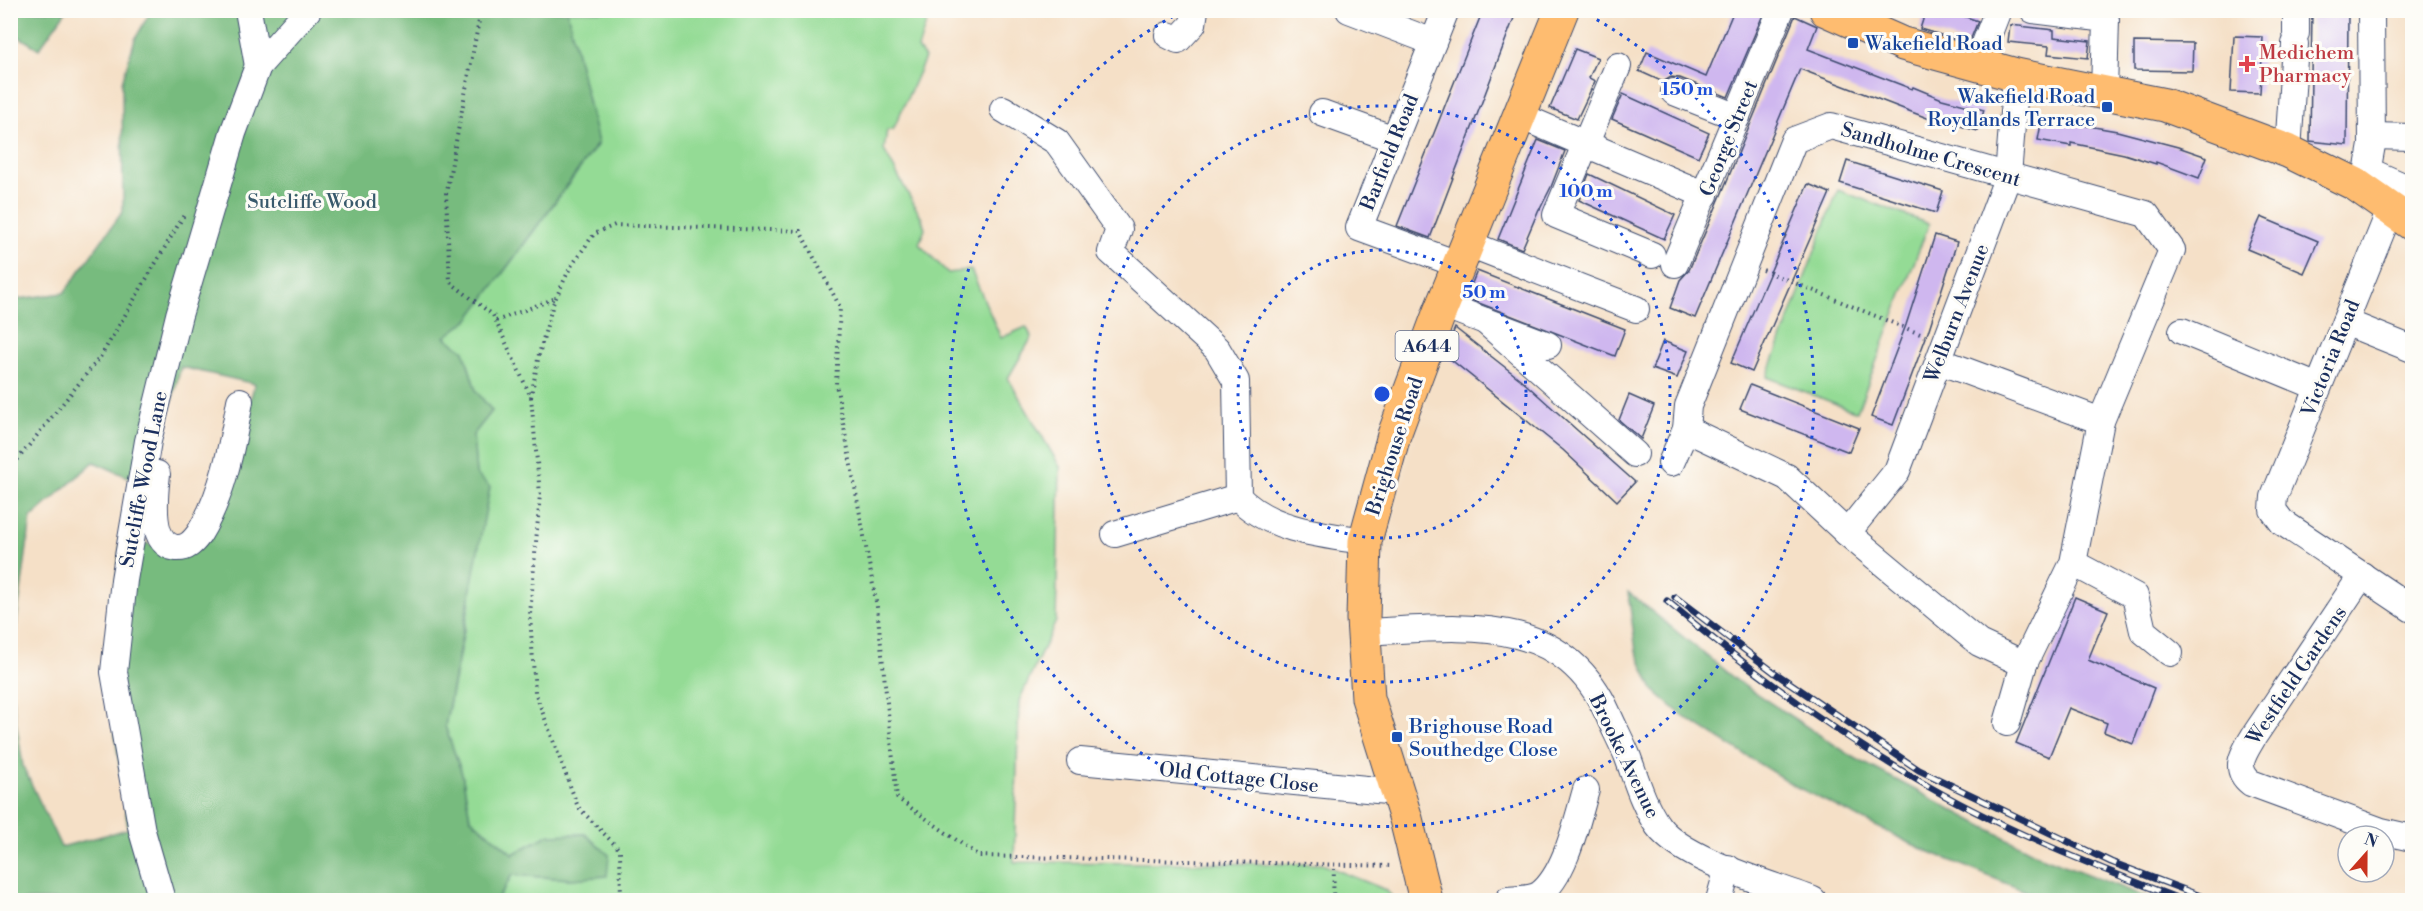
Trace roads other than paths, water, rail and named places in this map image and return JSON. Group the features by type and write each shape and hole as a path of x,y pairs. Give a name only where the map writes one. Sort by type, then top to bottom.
{"main road":[{"name":"Brighouse Road","path":"1426,900 1397,792 1368,698 1364,632 1365,541 1394,435 1443,305 1562,10"},
{"path":"1826,10 1891,41 2016,75 2165,105 2366,180 2405,207"}],"street":[{"path":"248,10 258,66"},
{"path":"258,66 308,10"},
{"path":"1168,35 1178,40 1193,24 1196,10"},
{"path":"1349,10 1433,42"},
{"name":"Barfield Road","path":"1446,10 1359,228 1464,254"},
{"name":"George Street","path":"1586,144 1556,215 1664,260 1705,195 1781,10"},
{"path":"1977,64 1998,10"},
{"path":"2032,10 2106,19 2104,93"},
{"path":"2366,180 2372,136 2371,10"},
{"path":"2288,151 2296,29"},
{"name":"Sutcliffe Wood Lane","path":"162,900 139,820 114,672 124,580 148,441 168,361 233,133 258,66"},
{"path":"1586,144 1618,66"},
{"name":"Welburn Avenue","path":"1847,533 1897,471 2008,176 2016,75"},
{"path":"1674,92 1737,117"},
{"path":"1003,109 1057,142 1119,229 1111,252 1217,349 1236,381 1238,497 1247,507 1278,523 1324,535 1365,541"},
{"path":"1322,113 1394,139"},
{"path":"1520,116 1705,195"},
{"name":"Sandholme Crescent","path":"1671,463 1686,429 1688,406 1794,140 1831,126 2146,214 2172,250 2102,421 2073,563 2024,664 2007,723"},
{"path":"2372,136 2412,137"},
{"name":"Victoria Road","path":"2362,575 2282,522 2273,510 2274,497 2345,322 2405,207"},
{"path":"1464,254 1636,309"},
{"path":"1443,305 1548,345"},
{"path":"1485,321 1635,454"},
{"path":"2345,322 2412,349"},
{"path":"2182,331 2318,387"},
{"path":"1942,353 2102,421"},
{"path":"168,361 174,370 163,426 154,507 156,525 160,535 174,548 183,548 193,543 200,532 227,464 240,401"},
{"path":"1686,429 1787,477 1847,533 1979,643 2024,664"},
{"path":"1115,534 1238,497"},
{"path":"2073,563 2135,596 2143,631 2170,653"},
{"path":"2362,575 2412,609"},
{"name":"Westfield Gardens","path":"2362,575 2254,736 2242,756 2241,768 2243,777 2251,783 2381,831 2412,838"},
{"name":"Brooke Avenue","path":"1364,632 1491,629 1516,633 1544,645 1580,671 1600,698 1626,754 1644,802 1659,827 1687,850 1813,900"},
{"name":"Old Cottage Close","path":"1080,761 1397,792"},
{"path":"1508,900 1539,895 1554,878 1566,854 1586,790"},
{"path":"1719,900 1728,868"}],"railway":[{"path":"1675,597 1775,673 1919,770 2111,862 2211,900"},
{"path":"1667,601 1787,695 1914,778 2012,829 2079,859 2182,900"}],"place":[{"name":"Wakefield Road","path":"1853,43"},
{"name":"Medichem Pharmacy","path":"2247,64"},
{"name":"Wakefield Road Roydlands Terrace","path":"2107,107"},
{"name":"Brighouse Road Southedge Close","path":"1397,737"}],"park label":[{"name":"Sutcliffe Wood","path":"312,201"}]}
